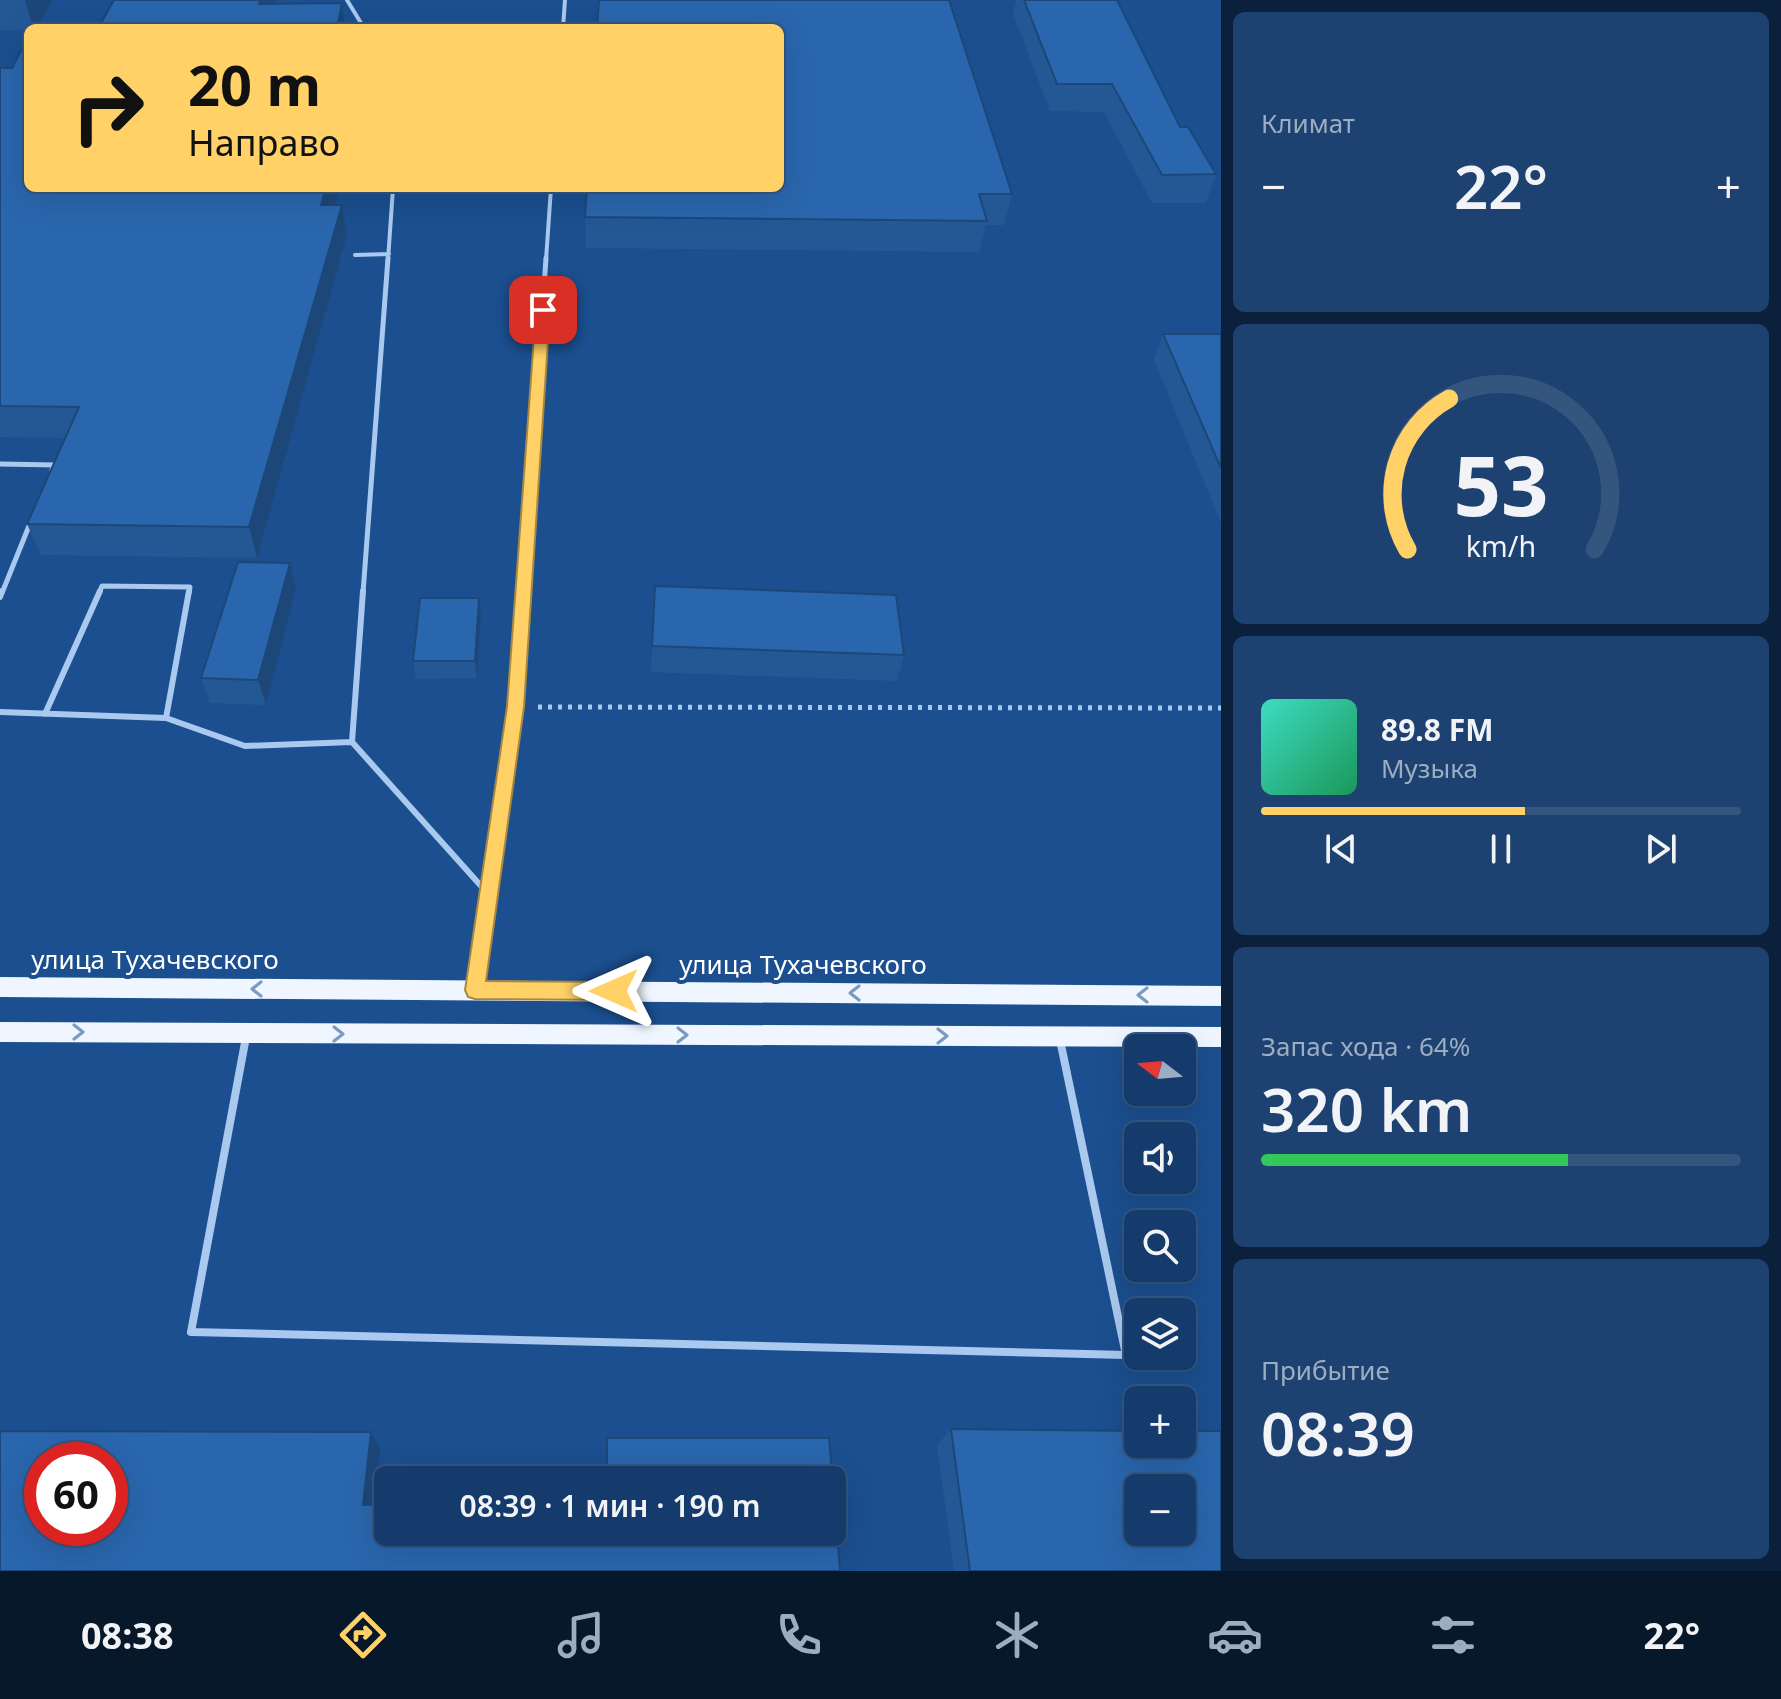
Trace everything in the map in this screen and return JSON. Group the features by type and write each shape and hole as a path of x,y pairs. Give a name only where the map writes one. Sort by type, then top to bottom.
{"main road":[{"name":"улица Тухачевского","path":"0,987 1221,996"},
{"path":"0,1032 1221,1037"}],"lane":[{"path":"347,0 362,24"},
{"path":"563,24 565,0"},
{"path":"393,192 352,742 490,896"},
{"path":"475,990 515,707 551,192"},
{"path":"355,255 389,254"},
{"path":"0,464 55,465 49,479"},
{"path":"0,597 36,509"},
{"path":"45,714 102,586 190,587 166,718"},
{"path":"0,712 166,718 245,746 352,742"},
{"path":"247,1034 191,1332 1126,1355 1059,1036"}],"path":[{"path":"515,707 1221,708"}],"building":[{"path":"114,0 342,3 338,24 101,24"},
{"path":"599,0 949,0 1012,194 979,194 987,221 585,217 587,192 784,192 784,24 597,24"},
{"path":"1024,0 1117,0 1180,127 1188,127 1216,174 1162,175 1112,84 1057,84"},
{"path":"24,45 24,192 325,192 321,205 342,205 249,527 27,524 79,407 0,406 0,68 12,68"},
{"path":"1163,334 1221,334 1221,468"},
{"path":"238,562 290,563 258,680 201,678"},
{"path":"655,586 896,595 904,655 652,646"},
{"path":"420,598 479,598 475,661 413,661"},
{"path":"951,1429 1124,1431 1124,1458 1196,1458 1196,1431 1221,1431 1221,1571 970,1571"},
{"path":"0,1431 371,1432 363,1505 374,1505 374,1546 838,1546 840,1571 0,1571"},
{"path":"607,1438 829,1438 831,1466 607,1466"}],"route":[{"path":"543,310 515,707 475,990 614,991"}]}
